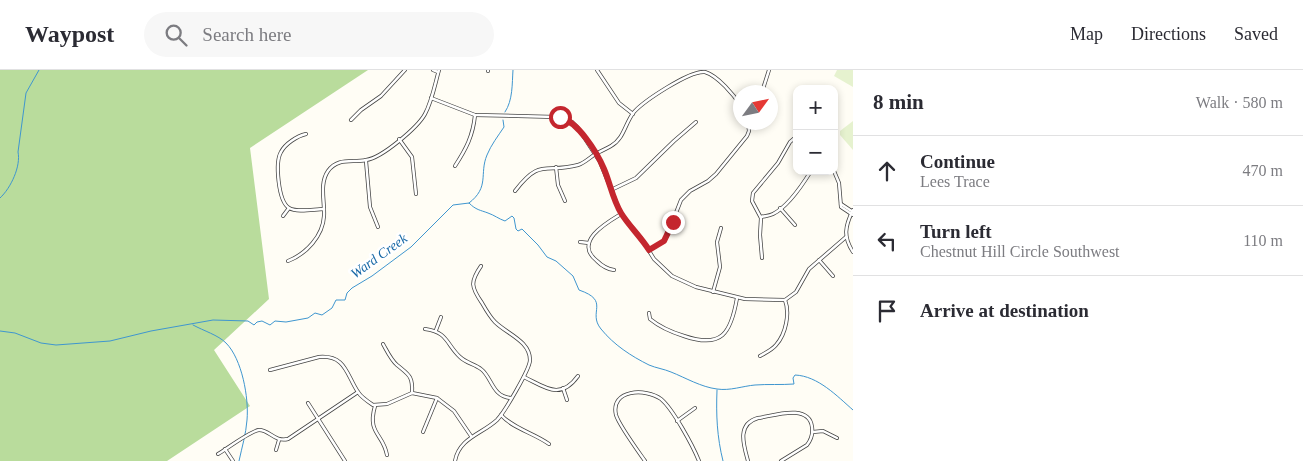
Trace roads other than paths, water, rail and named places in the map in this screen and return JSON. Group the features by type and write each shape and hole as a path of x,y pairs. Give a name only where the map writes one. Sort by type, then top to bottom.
{"street":[{"path":"351,120 384,93 404,70"},
{"path":"288,261 301,256 316,238 322,225 324,183 330,169 344,161 366,161 378,156 420,121 426,112 438,71 433,70"},
{"path":"597,70 618,103 633,114"},
{"path":"764,85 769,70"},
{"path":"515,191 523,180 534,171 582,164 616,143 633,114 647,100 695,72 706,71 721,82 733,97"},
{"path":"431,98 475,115 556,116 568,119 578,128 596,154 621,214 641,238 657,262 672,276 685,283 737,298 784,300 796,292 807,272 846,237"},
{"path":"455,166 470,143 475,115"},
{"path":"568,119 570,115"},
{"path":"611,190 626,184 642,173 696,122"},
{"path":"649,250 664,241 681,200 716,174 747,136 749,130"},
{"path":"306,134 285,147 281,152 277,162 281,196 283,202 289,208 297,210 324,209"},
{"path":"399,139 412,157 416,194"},
{"path":"762,258 761,217 752,201 753,191 776,166 793,139"},
{"path":"366,161 370,207 378,227"},
{"path":"556,168 558,185 565,201"},
{"path":"761,217 773,214 780,208 801,186 808,175"},
{"path":"836,175 839,183 841,204 852,213 847,225 846,237 853,252"},
{"path":"283,216 289,208"},
{"path":"780,208 795,225"},
{"path":"614,270 607,268 593,258 589,243 598,229 621,214"},
{"path":"713,292 720,267 717,242 722,228"},
{"path":"580,242 589,243"},
{"path":"819,260 833,276"},
{"path":"455,461 458,450 472,436 501,416 530,364 528,349 496,323 475,293 473,282 481,266"},
{"path":"648,312 650,319 665,330 708,342 717,338 728,328 734,316 737,298"},
{"path":"760,356 776,346 779,340 788,314 784,300"},
{"path":"436,330 441,317"},
{"path":"425,329 436,330 449,342 461,358 483,370 494,389 504,396 511,398"},
{"path":"383,344 396,364 411,378 412,393"},
{"path":"270,370 319,357 335,358 341,362 358,392 375,406 387,404 412,393 437,398 454,411 472,436"},
{"path":"524,377 547,390 557,390 572,384 578,376"},
{"path":"563,388 567,400"},
{"path":"218,454 255,431 264,432 279,440 288,438 358,392"},
{"path":"645,461 616,416 616,406 625,394 634,392 660,399 690,440 699,461"},
{"path":"423,432 437,398"},
{"path":"308,403 345,461"},
{"path":"375,406 372,416 374,432 386,449 387,455"},
{"path":"677,421 695,408"},
{"path":"748,461 742,438 744,428 754,419 801,412 812,422 813,432 807,445 780,461"},
{"path":"501,416 513,426 532,433 549,444"},
{"path":"813,432 823,431 837,438"},
{"path":"276,450 279,440"},
{"path":"225,449 233,461"}],"waterway":[{"path":"0,198 11,183 17,170 26,93 39,70"},
{"path":"505,112 511,97 513,70"},
{"path":"469,203 480,191 487,155 504,127 503,120"},
{"name":"Ward Creek","path":"0,331 15,333 41,343 56,345 110,341 151,331 213,320 248,321 254,325 262,321 270,325 275,321 286,322 308,318 315,313 322,315 332,308 336,300 345,300 347,293 352,288 372,276 411,247 453,205 469,203 505,221 512,216 516,229 518,231 522,229 547,257 556,261 573,276 579,290 594,298 597,307 597,323 606,335 623,350 642,362 717,389 732,389 755,385 794,384 793,378 795,375 803,376 827,388 853,410"},
{"path":"193,325 223,340 232,350 240,369 247,401 247,420 239,461"},
{"path":"717,390 717,426 723,461"}]}
